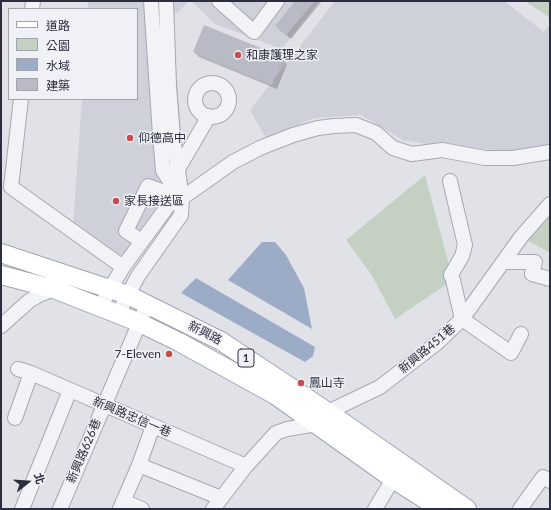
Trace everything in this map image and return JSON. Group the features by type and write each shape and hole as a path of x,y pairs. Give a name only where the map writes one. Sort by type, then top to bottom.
{"main road":[{"name":"新興路","path":"1,253 128,295 220,341 323,418 393,479 440,509"},
{"name":"新興路","path":"2,274 54,289 138,322 179,342 275,395 323,418 467,509"}],"street":[{"path":"151,1 163,171 182,198"},
{"path":"118,314 138,276 181,215 182,198 169,86 166,1"},
{"path":"218,1 254,32 277,1"},
{"path":"21,100 10,187 123,266"},
{"path":"178,169 209,116"},
{"path":"100,307 123,266 170,203 182,198 233,162 260,148 293,135 318,128 356,125 376,134 393,148 412,154 442,150 485,158 513,158 550,152"},
{"path":"163,171 178,169"},
{"path":"450,181 465,245 462,256 450,275 453,280 462,319 511,353 521,334"},
{"path":"142,241 126,231 148,186 182,198"},
{"name":"新興路451巷","path":"217,504 246,466 276,433 323,418 380,387 438,342 462,319 521,238 550,204"},
{"path":"503,262 535,262 532,274 550,279"},
{"path":"1,326 29,301 54,289"},
{"name":"新興路626巷","path":"60,509 138,322 147,305"},
{"name":"新興路忠信一巷","path":"15,418 25,371 246,466"},
{"path":"22,509 70,390"},
{"path":"142,509 121,505 139,465 153,426"},
{"path":"139,465 217,504"},
{"path":"520,509 543,477 550,481"},
{"path":"375,509 393,479"}],"shaded area":[{"name":"仰德高中","path":"88,1 189,1 172,18 185,177 129,260 73,226 82,100 138,100 138,8 88,8"},
{"path":"191,1 319,1 282,49 215,24"},
{"path":"335,1 504,1 544,32 550,25 550,144 509,151 439,146 403,140 361,115 314,118 266,138 250,110"}],"green space":[{"path":"525,1 550,1 550,18"},
{"path":"425,175 453,280 395,319 371,274 346,240"},
{"path":"550,204 550,253 521,237"}],"water":[{"path":"262,242 275,242 286,255 304,288 312,329 228,280"},
{"path":"196,278 315,347 313,356 305,362 181,293"}],"building":[{"path":"295,1 315,1 286,35 275,26"},
{"name":"和康護理之家","path":"204,25 283,57 272,85 193,52"}],"place":[{"name":"和康護理之家","path":"238,55"},
{"name":"仰德高中","path":"130,138"},
{"name":"家長接送區","path":"116,201"},
{"name":"7-Eleven","path":"169,354"},
{"name":"鳳山寺","path":"301,383"}]}
